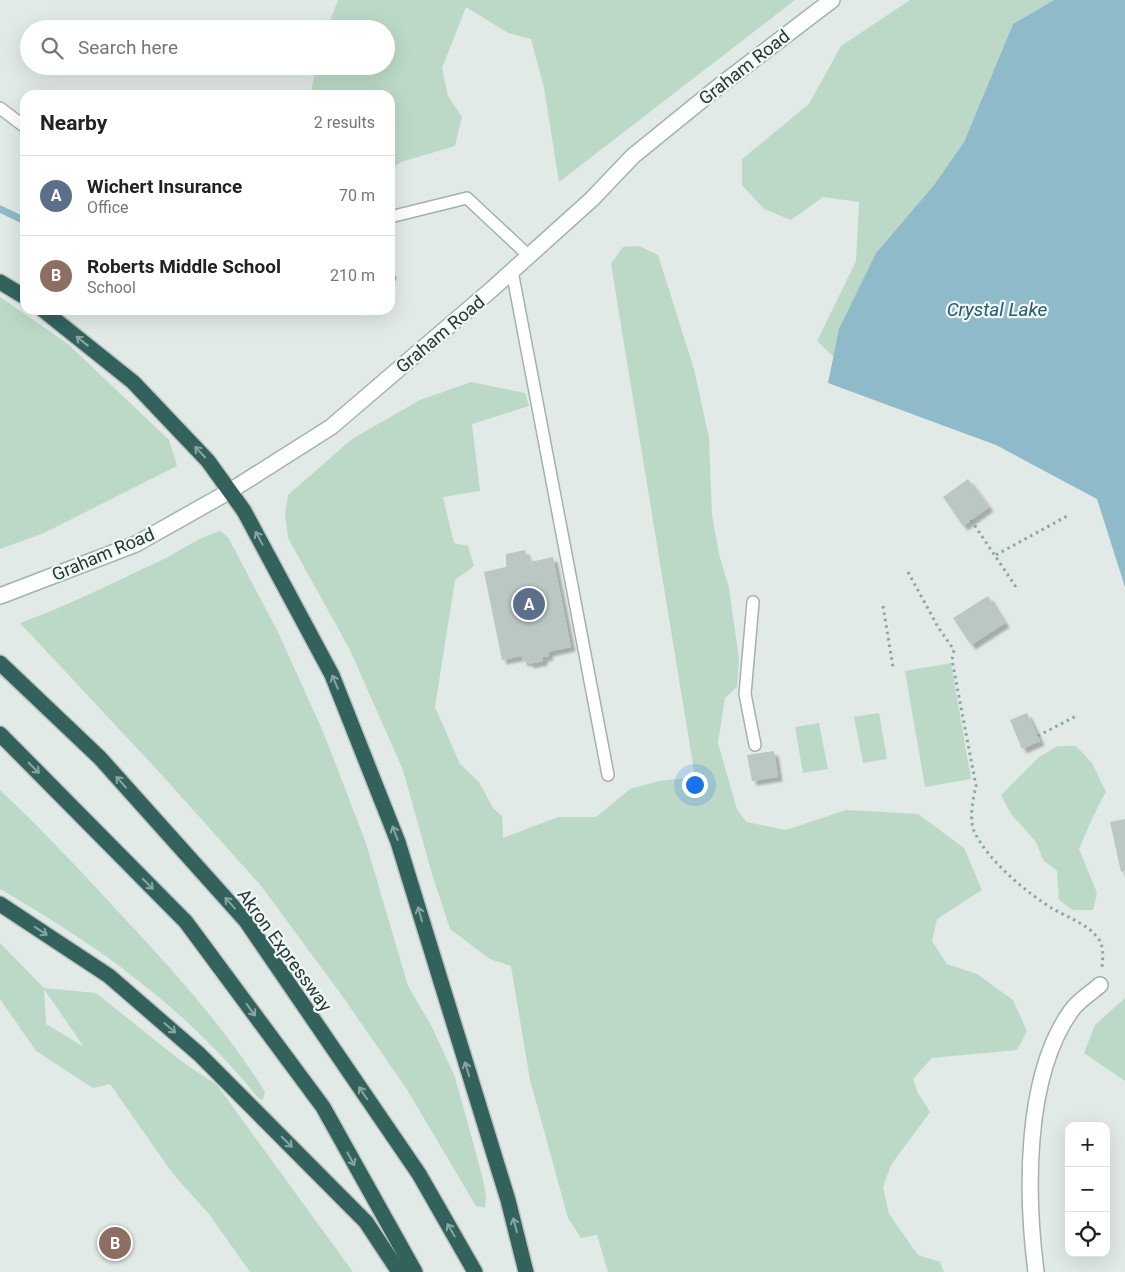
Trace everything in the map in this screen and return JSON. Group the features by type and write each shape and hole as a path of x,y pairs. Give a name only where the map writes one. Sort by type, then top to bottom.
{"highway":[{"path":"0,282 20,294"},
{"path":"49,315 133,382 208,461 244,512 332,675 380,792 398,842 508,1200 526,1272"},
{"name":"Akron Expressway","path":"0,663 100,758 246,921 419,1174 475,1272"},
{"path":"0,734 186,922 323,1107 414,1272"},
{"path":"0,904 109,976 200,1054 366,1222 398,1272"}],"main road":[{"name":"Graham Road","path":"0,596 136,544 230,491 331,427 529,256 592,199 640,151 718,87 832,0"},
{"path":"1036,1272 1031,1200 1033,1127 1039,1087 1057,1036 1072,1009 1100,985"}],"lane":[{"path":"0,108 20,123"},
{"path":"395,216 467,198 529,256"},
{"path":"512,270 608,776"},
{"path":"753,602 745,694 755,745"}],"path":[{"path":"996,555 1069,515"},
{"path":"972,520 1016,586"},
{"path":"908,572 938,627 954,650 952,660 976,786 973,802 974,830 988,852 1035,898 1085,925 1099,939 1103,953 1100,985"},
{"path":"882,606 893,667"},
{"path":"1038,736 1078,715"}],"green space":[{"path":"338,0 795,0 559,182 544,88 531,39 508,33 466,7 442,68 448,96 462,117 455,146 401,162 395,166 395,90 311,90 315,75 395,75 395,20 330,20"},
{"path":"910,0 1054,0 1013,24 964,142 934,185 876,253 834,357 817,341 856,261 859,202 823,197 791,220 764,209 742,185 742,159 809,104 841,46"},
{"path":"639,246 658,255 694,369 709,438 712,515 719,554 729,588 739,659 737,687 725,698 718,743 737,809 746,822 786,830 846,810 918,814 964,848 982,890 937,919 932,941 947,964 977,974 1013,1000 1027,1031 1017,1050 932,1058 913,1079 917,1091 930,1112 891,1165 883,1187 889,1214 918,1255 940,1262 944,1272 608,1272 597,1235 581,1238 568,1218 530,1080 511,966 490,959 450,929 432,874 403,770 350,650 288,538 285,514 288,495 352,439 420,400 471,382 525,393 529,406 472,424 480,491 443,497 454,543 468,546 474,566 455,580 435,707 460,764 479,782 493,808 502,816 503,838 558,817 596,817 630,789 659,781 695,777 611,264 623,247"},
{"path":"0,297 20,311 20,315 26,315 68,344 169,440 177,466 44,533 0,549"},
{"path":"221,531 229,539 278,632 324,734 366,843 408,986 432,1027 455,1077 483,1179 486,1197 485,1208 476,1206 406,1088 343,997 262,887 161,774 20,623 92,593 162,560 197,540"},
{"path":"951,663 971,779 925,787 905,671"},
{"path":"879,713 887,759 863,763 854,717"},
{"path":"819,723 828,769 803,773 795,727"},
{"path":"1058,746 1076,746 1092,763 1106,792 1079,849 1097,893 1093,910 1073,910 1059,900 1057,871 1043,860 1036,842 1011,814 1001,795 1039,757"},
{"path":"0,790 80,871 200,1003 234,1046 265,1092 263,1100 259,1099 202,1036 140,982 72,933 0,889"},
{"path":"0,943 44,988 96,993 181,1061 217,1085 353,1272 250,1272 209,1214 173,1174 110,1084 93,1088 36,1051 0,999","holes":["44,989 84,1047 46,1024"]},
{"path":"1125,998 1125,1081 1084,1053 1095,1025"}],"water":[{"name":"Crystal Lake","path":"1054,0 1125,0 1125,587 1097,499 996,445 828,383 839,329 876,253 934,185 964,142 1013,24"}],"building":[{"path":"968,479 989,507 963,526 943,497"},
{"path":"525,550 527,558 530,557 530,562 553,557 571,647 548,652 549,656 543,657 543,661 529,664 528,661 523,662 522,656 502,660 484,572 506,567 506,554"},
{"path":"988,596 1005,623 971,645 953,618"},
{"path":"1027,713 1040,741 1022,749 1010,720"},
{"path":"774,751 778,777 752,781 747,755"},
{"path":"1125,819 1125,871 1121,872 1110,822"}],"waterway":[{"path":"0,209 20,219"}],"place":[{"name":"Wichert Insurance","path":"529,604"},
{"name":"Roberts Middle School","path":"115,1243"}]}
